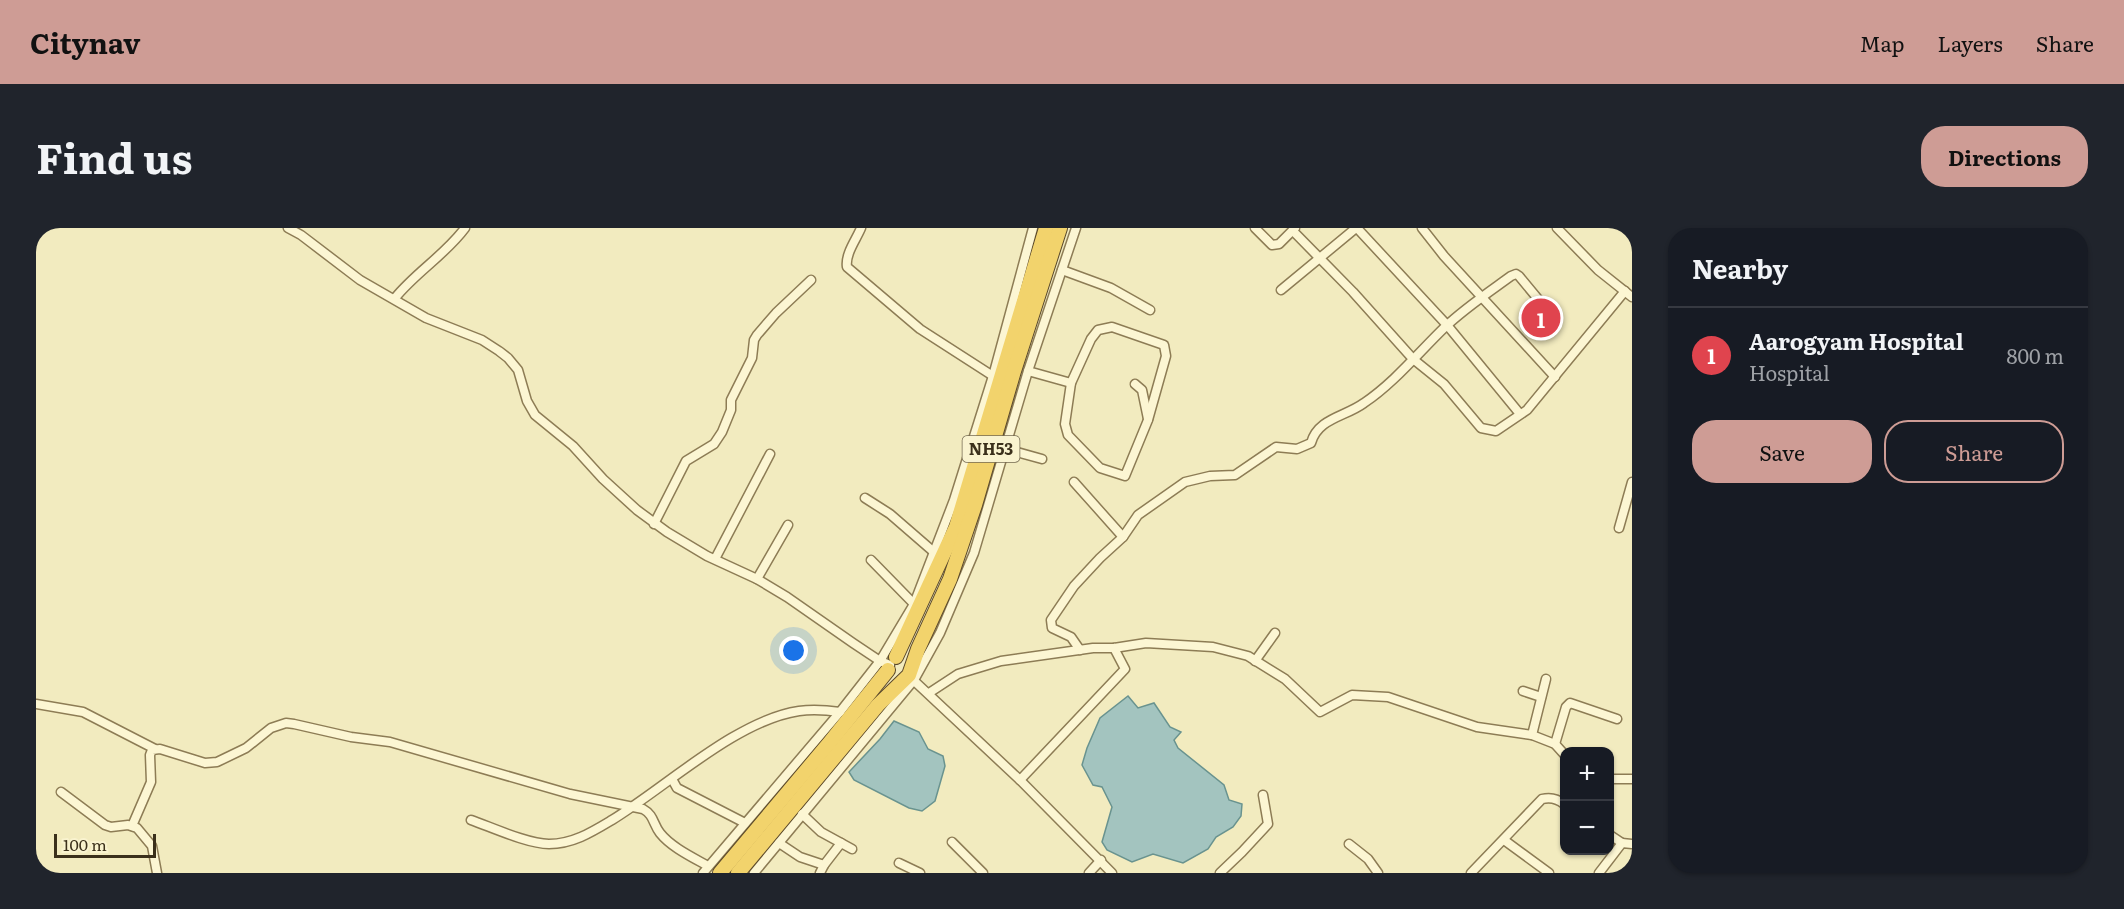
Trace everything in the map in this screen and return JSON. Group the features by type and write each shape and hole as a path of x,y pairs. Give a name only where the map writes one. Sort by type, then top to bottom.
{"highway":[{"name":"NH53","path":"710,871 830,742 888,663 956,527 1046,228"},
{"name":"NH53","path":"738,873 878,705 909,675 954,568 1060,228"},
{"path":"904,658 909,675 892,677 888,663 904,658"}],"street":[{"path":"288,228 301,235 360,280 436,323 482,340 508,358 518,370 527,401 535,415 573,446 621,496 654,524 715,560 757,579 788,597 888,663"},
{"path":"395,298 405,286 447,249 465,228"},
{"path":"861,228 846,261 847,267 920,329 993,376"},
{"path":"36,704 83,712 155,749 205,763 217,762 246,748 271,728 286,723 351,737 390,742 590,799 644,809 652,816 660,834 710,871 745,823 840,712 888,663 935,553 954,500 993,376 1034,228"},
{"path":"754,873 940,633 974,553 1029,371 1076,228"},
{"path":"1255,228 1272,245 1279,244 1294,229 1413,359 1444,384 1481,428 1496,431 1527,410 1629,294 1599,270 1557,228"},
{"path":"1281,290 1356,228 1447,325 1520,414"},
{"path":"1422,228 1555,377"},
{"path":"1062,270 1112,288 1150,310"},
{"path":"1080,650 1071,638 1052,628 1051,620 1074,586 1123,537 1138,515 1185,482 1210,476 1235,475 1276,447 1297,449 1311,444 1314,433 1339,414 1365,403 1447,325 1516,274 1542,305"},
{"path":"654,524 686,461 714,444 722,432 731,410 731,400 752,358 757,334 811,280"},
{"path":"1112,327 1164,345 1166,356 1148,420 1125,476 1100,468 1068,435 1065,424 1071,383 1091,339 1098,330 1112,327"},
{"path":"1029,371 1071,383"},
{"path":"1135,384 1142,390 1148,420"},
{"path":"1006,449 1042,459"},
{"path":"715,560 770,454"},
{"path":"1074,482 1123,537"},
{"path":"1619,528 1632,482"},
{"path":"865,498 890,514 935,553"},
{"path":"757,579 788,525"},
{"path":"871,560 914,604"},
{"path":"1255,661 1275,633"},
{"path":"929,693 958,674 1001,660 1146,643 1213,647 1248,656 1285,679 1320,712 1352,696 1388,697 1477,727 1532,735 1555,744 1560,750"},
{"path":"1020,780 1125,669 1114,648"},
{"path":"909,675 1020,780 1112,873"},
{"path":"1532,735 1545,679"},
{"path":"1523,691 1541,697"},
{"path":"1555,744 1566,706 1570,703 1617,719"},
{"path":"471,820 535,842 549,844 582,838 634,807 723,744 778,716 818,709 840,712"},
{"path":"132,826 148,789 151,776 150,754 155,749"},
{"path":"672,779 676,788 745,823"},
{"path":"1614,779 1632,779"},
{"path":"61,792 105,825 132,826 145,836 152,846 157,873"},
{"path":"1220,873 1268,824 1263,795"},
{"path":"1472,873 1542,799 1560,801"},
{"path":"802,814 821,832 852,849"},
{"path":"1614,838 1622,843 1632,844"},
{"path":"1504,840 1549,873"},
{"path":"952,842 983,873"},
{"path":"779,843 822,869 841,843"},
{"path":"1599,873 1622,843"},
{"path":"1349,844 1368,859 1378,873"},
{"path":"1089,873 1101,860"},
{"path":"898,863 920,873"}],"water":[{"path":"1128,696 1138,708 1154,703 1170,727 1181,732 1174,740 1178,748 1224,785 1229,800 1242,804 1241,816 1233,827 1216,837 1208,849 1183,863 1153,854 1132,862 1107,850 1102,842 1112,807 1102,787 1093,785 1082,765 1100,718"},
{"path":"894,721 919,732 928,749 943,756 945,766 935,801 922,811 909,808 854,780 849,772"}],"place":[{"name":"Aarogyam Hospital","path":"1541,318"}]}
